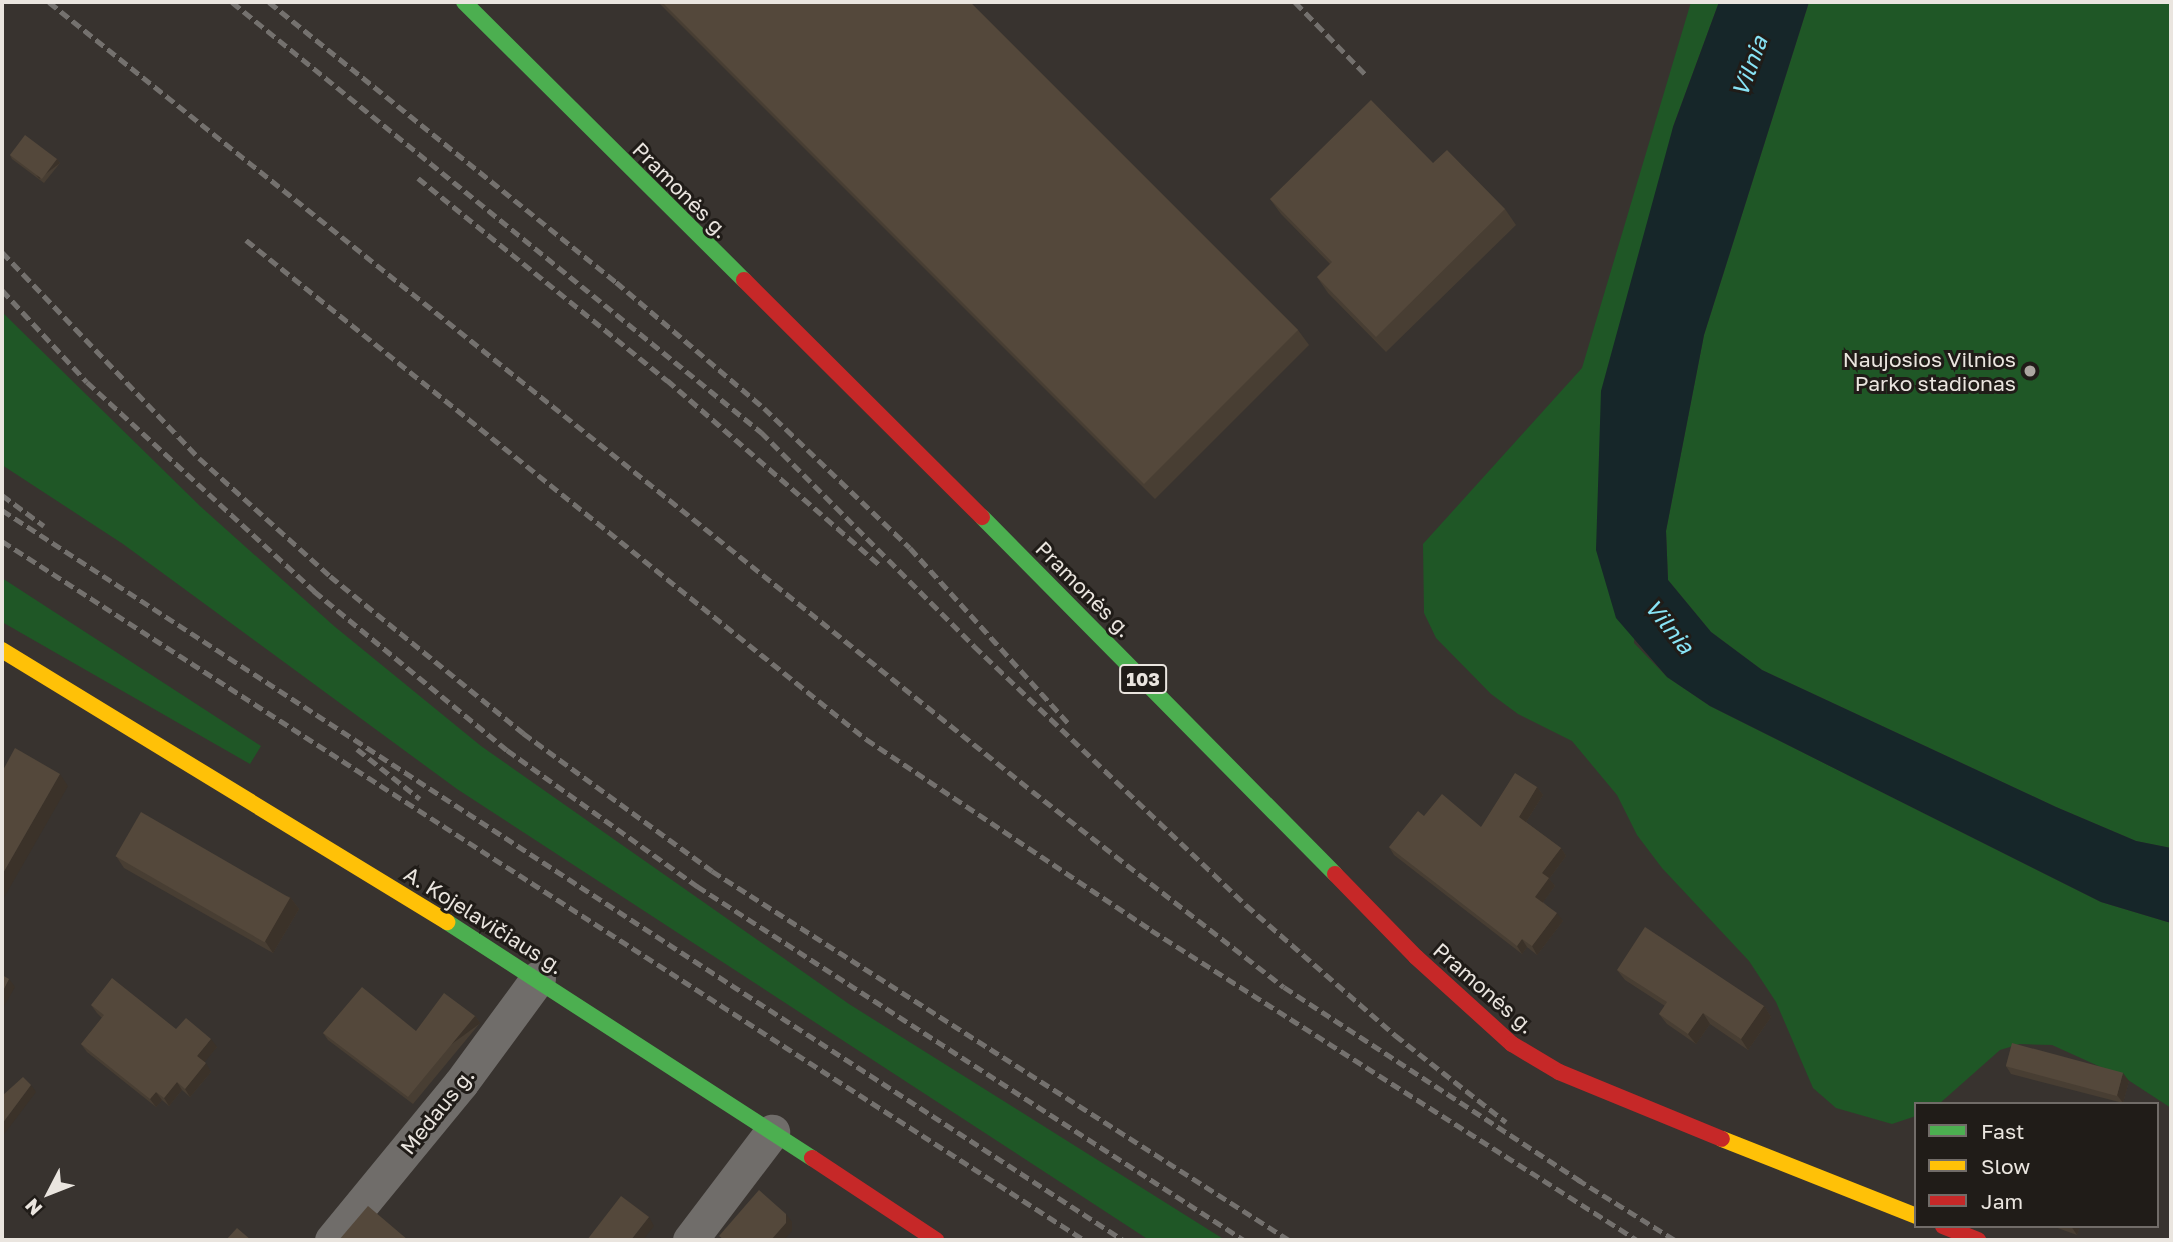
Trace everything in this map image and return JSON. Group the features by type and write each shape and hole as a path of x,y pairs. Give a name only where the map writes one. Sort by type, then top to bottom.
{"main road":[{"name":"Pramonės g.","path":"464,2 1086,621 1416,957 1512,1044 1559,1072 1635,1105 1914,1215"},
{"name":"A. Kojelavičiaus g.","path":"4,658 538,978 930,1239"},
{"path":"1948,1228 1978,1240"}],"street":[{"name":"Medaus g.","path":"332,1240 461,1083 538,978"},
{"path":"690,1240 772,1132"}],"green space":[{"path":"1691,2 1719,2 1673,127 1634,643 1667,677 1710,706 2101,902 2171,923 2171,1108 2125,1078 2052,1045 2020,1044 2000,1050 1941,1102 1914,1102 1914,1117 1892,1124 1836,1108 1813,1088 1776,1002 1749,961 1662,868 1637,835 1617,795 1572,741 1518,714 1491,694 1436,638 1424,613 1423,544 1582,368"},
{"path":"1809,2 2171,2 2171,848 2136,841 2056,807 1762,670 1711,632 1668,580 1666,531 1704,335"},
{"path":"2,312 200,506 334,626 481,746 849,1004 1225,1240 1149,1240 457,789 123,544 2,465"},
{"path":"2,578 261,746 250,764 2,622"}],"water":[{"name":"Vilnia","path":"1719,2 1809,2 1704,335 1666,531 1668,580 1711,632 1762,670 2056,807 2136,841 2171,848 2171,923 2101,902 1710,706 1667,677 1616,618 1596,550 1601,391 1673,127"}],"building":[{"path":"662,2 970,2 1298,330 1144,484"},
{"path":"1371,100 1433,163 1447,150 1505,209 1376,337 1317,277 1332,262 1270,199"},
{"path":"25,135 57,159 42,179 10,155"},
{"path":"15,748 60,774 2,875 2,772"},
{"path":"1515,773 1537,787 1519,817 1561,848 1542,873 1549,878 1535,897 1557,913 1532,946 1522,939 1517,946 1389,847 1418,811 1424,816 1442,794 1481,827"},
{"path":"141,812 290,898 264,942 116,856"},
{"path":"1645,927 1764,1006 1741,1039 1703,1013 1688,1034 1659,1014 1667,1002 1617,970"},
{"path":"2,975 9,979 2,993"},
{"path":"112,978 176,1029 186,1018 211,1039 197,1056 206,1063 185,1089 177,1082 164,1098 156,1092 150,1099 81,1044 104,1015 91,1005"},
{"path":"362,987 416,1031 444,993 475,1016 408,1097 323,1033"},
{"path":"2012,1043 2123,1073 2117,1096 2006,1066"},
{"path":"23,1077 31,1085 2,1124 2,1096"},
{"path":"759,1190 786,1214 786,1223 771,1240 724,1240 719,1236"},
{"path":"621,1196 649,1217 631,1240 587,1240"},
{"path":"368,1206 408,1240 339,1240"},
{"path":"237,1228 251,1240 226,1240"}],"railway":[{"path":"49,2 1032,791 1284,987 1585,1184"},
{"path":"232,2 761,432 974,646 1246,905 1395,1035 1506,1122"},
{"path":"269,2 616,282 764,408 910,548 1070,725"},
{"path":"1295,2 1366,75"},
{"path":"418,178 667,380 881,566"},
{"path":"246,240 866,739 1151,930 1637,1240"},
{"path":"2,252 199,458 330,576 523,733 712,871 1289,1240"},
{"path":"2,290 87,382 314,591 507,750 697,886 1244,1240"},
{"path":"2,495 44,526"},
{"path":"2,510 1123,1240"},
{"path":"2,541 1084,1240"},
{"path":"357,749 420,799"},
{"path":"1577,1179 1675,1240"}],"traffic: fast":[{"path":"464,2 744,280"},
{"path":"982,517 1335,874"},
{"path":"447,922 812,1158"}],"traffic: slow":[{"path":"2,650 447,922"},
{"path":"1722,1139 1914,1215"}],"traffic: jam":[{"path":"744,280 982,517"},
{"path":"1335,874 1416,957 1512,1044 1559,1072 1722,1139"},
{"path":"812,1158 936,1240"},
{"path":"1948,1228 1978,1240"}],"place":[{"name":"Naujosios Vilnios Parko stadionas","path":"2030,371"}]}
